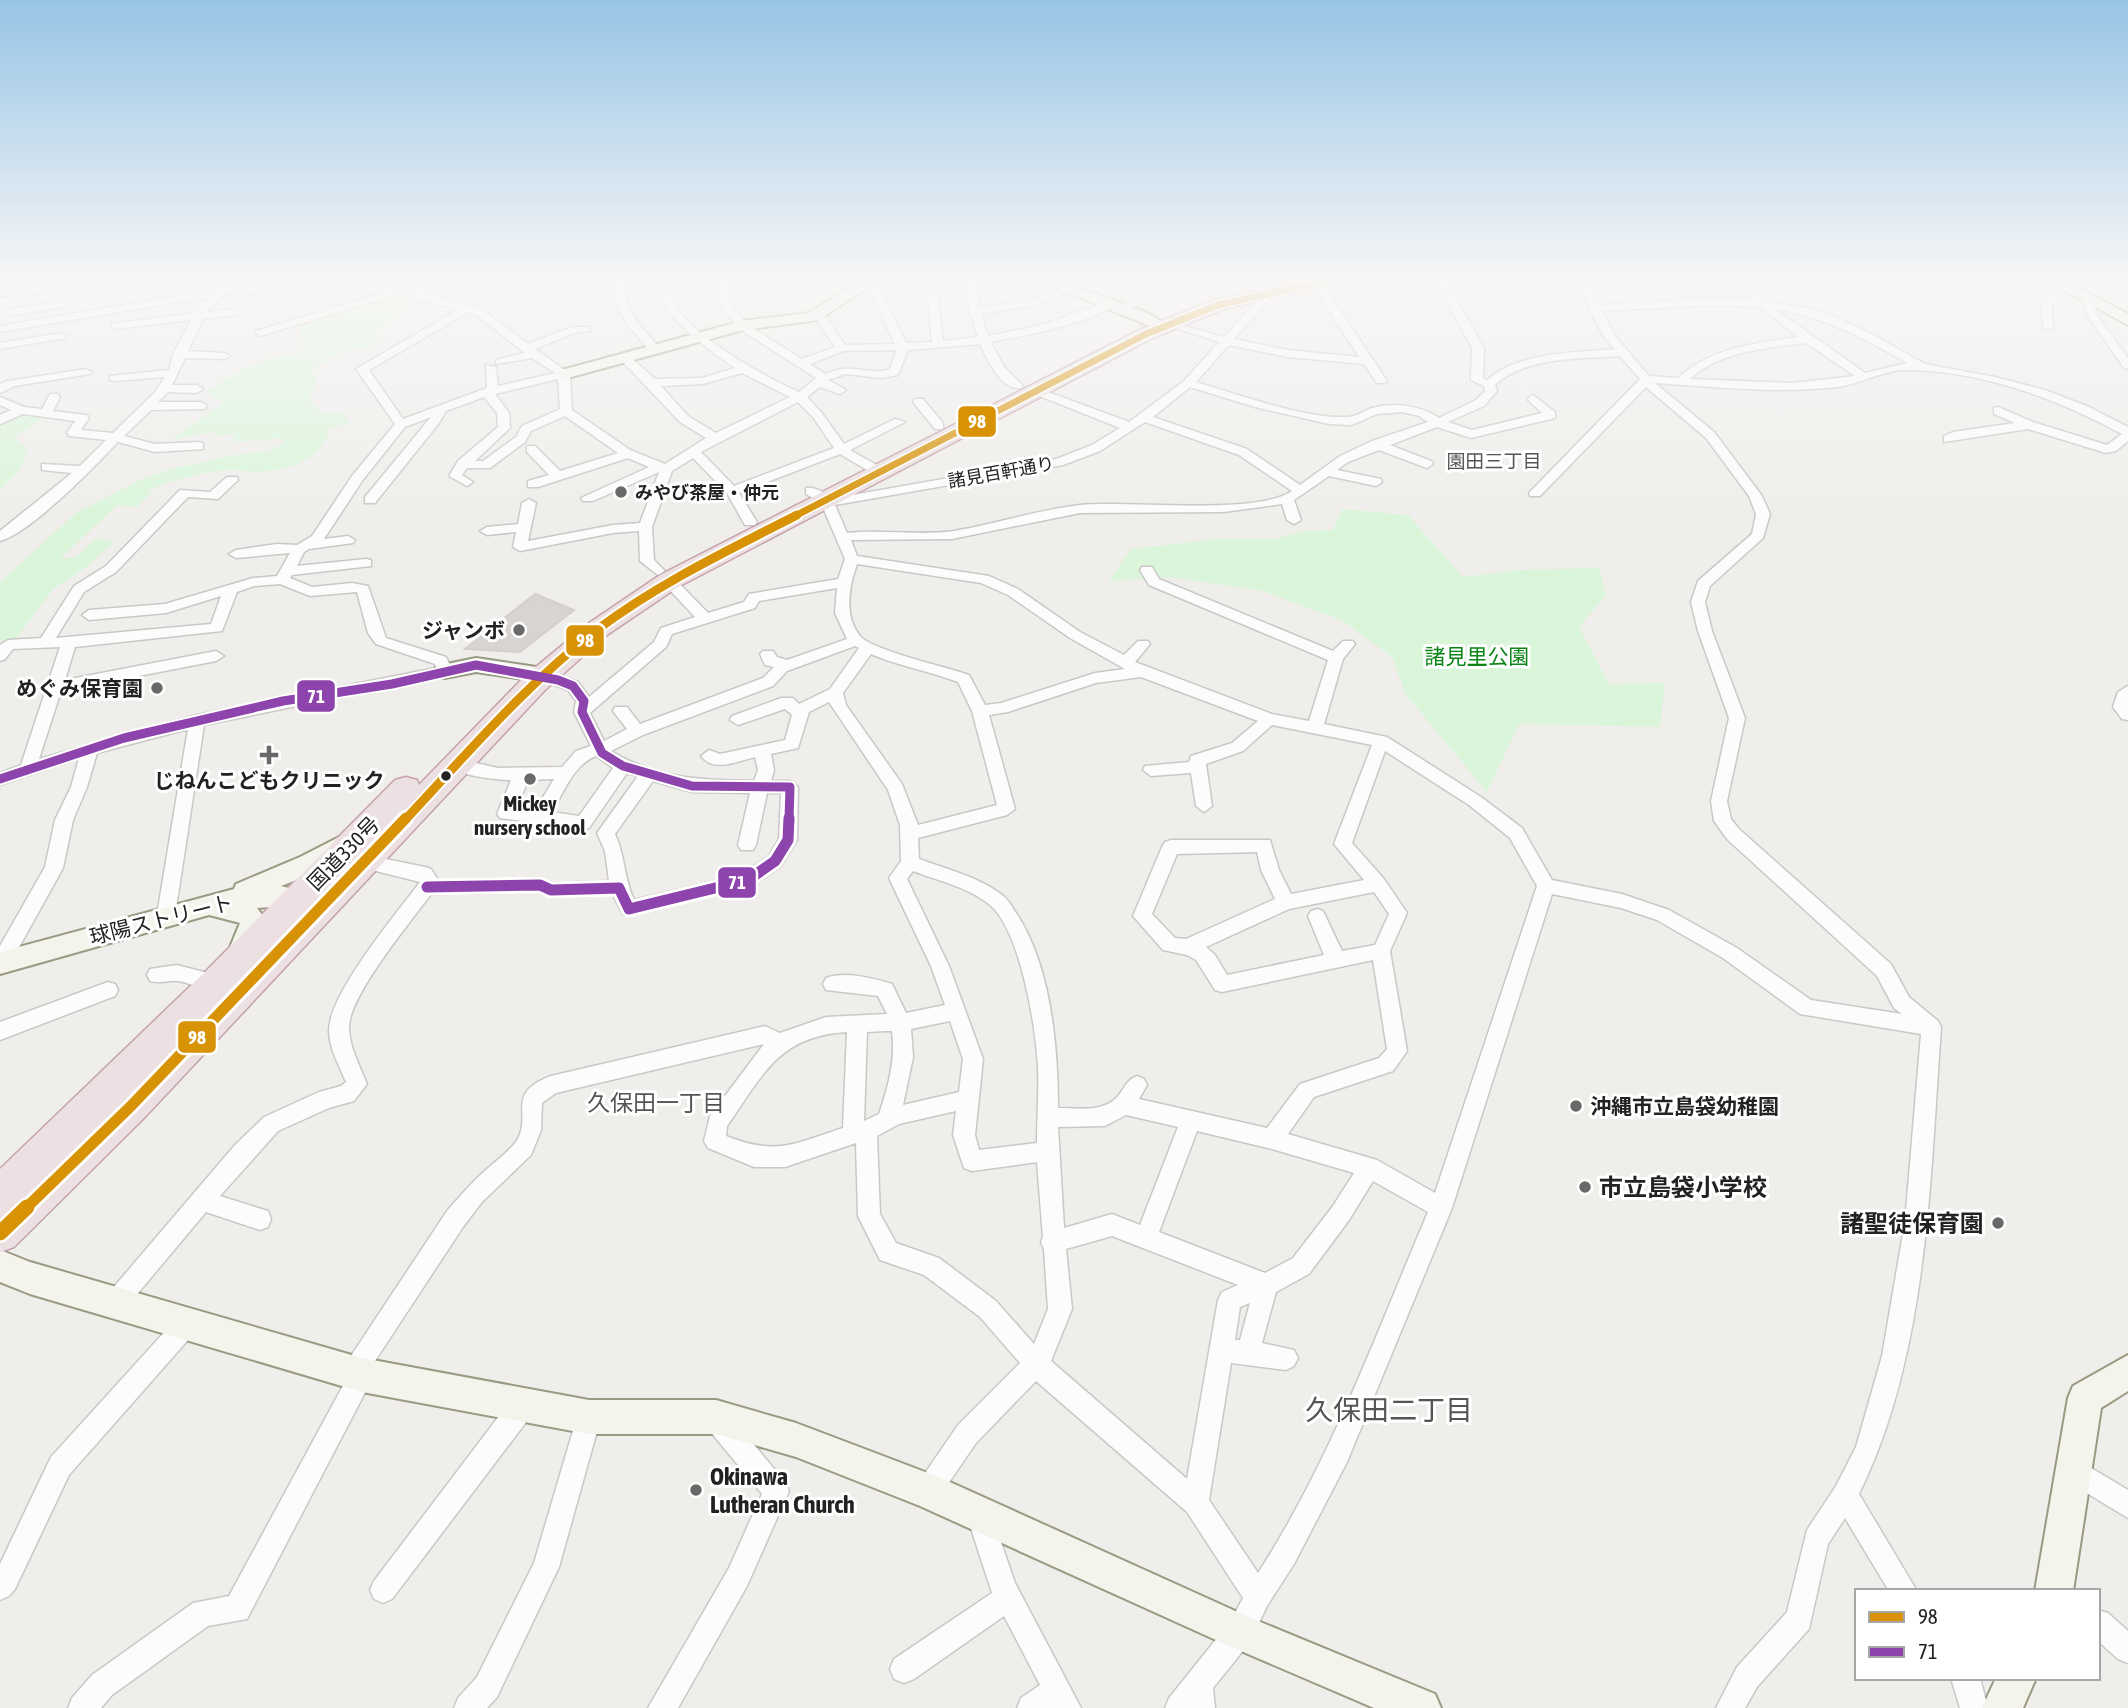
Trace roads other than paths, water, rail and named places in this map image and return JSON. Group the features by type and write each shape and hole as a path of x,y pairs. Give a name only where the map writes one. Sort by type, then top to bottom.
{"highway":[{"name":"国道330号","path":"0,1195 225,974 311,903 366,862 458,765 531,673 548,644 583,617 1086,360"},
{"name":"国道330号","path":"874,468 939,426 1027,389"},
{"name":"国道330号","path":"663,576 750,522 819,496"},
{"name":"国道330号","path":"0,1233 131,1105 311,903 368,828 531,673"}],"street":[{"path":"0,537 31,517 147,406 164,388 177,360"},
{"path":"379,360 362,369 401,424"},
{"path":"467,482 454,476 462,464 504,428 503,412 490,391 495,364 507,360"},
{"path":"543,360 564,374"},
{"path":"284,575 303,547 317,539 372,459 401,424 490,391 618,360"},
{"path":"627,360 684,419 715,439"},
{"path":"731,360 771,385 800,397 814,410 842,449 874,468"},
{"path":"794,360 821,380 840,390"},
{"path":"799,364 811,360"},
{"path":"894,373 899,360"},
{"path":"996,360 1006,380 1130,427"},
{"name":"諸見百軒通り","path":"819,496 841,501 1059,462 1096,448 1144,418 1188,383 1211,360"},
{"path":"1340,360 1368,360 1381,381"},
{"path":"1478,360 1477,380 1489,384"},
{"path":"1489,384 1496,374 1515,366 1564,360"},
{"path":"1630,360 1656,391 1710,435 1755,496 1763,514 1758,535 1703,584 1698,602 1737,718 1719,801 1723,821 1733,834 1884,970 1894,984 1901,1002 1931,1027"},
{"path":"1681,381 1699,365 1717,360"},
{"path":"1839,360 1864,377"},
{"path":"1909,360 1925,368"},
{"path":"1535,493 1647,379 1779,386 1840,383 1903,366 1925,368 2004,381 2045,392 2089,410 2128,433 2112,448 2106,449 2029,425 1998,411"},
{"path":"652,383 703,381 743,369"},
{"path":"589,498 663,468 745,421 800,397 821,380 844,370 882,375 894,373 907,378"},
{"path":"0,388 19,382 86,372"},
{"path":"114,378 171,373"},
{"path":"564,374 566,411"},
{"path":"19,382 3,402 21,410 83,418 74,433 116,437 155,448 199,446"},
{"path":"1188,383 1259,404 1329,420 1352,421 1374,411 1402,408 1423,413 1439,423 1471,433 1484,433 1515,422 1551,415 1533,399"},
{"path":"844,537 871,534 900,537 951,535 1080,509 1224,508 1266,504 1300,491 1344,459 1376,444 1439,423 1480,403 1491,391 1489,384"},
{"path":"164,388 197,389"},
{"path":"46,413 54,397"},
{"path":"919,402 939,426"},
{"path":"147,406 201,405"},
{"path":"0,420 21,410"},
{"path":"370,500 435,420 440,410"},
{"path":"566,411 628,454 663,468"},
{"path":"462,464 486,465 521,439 526,429 566,411"},
{"path":"1144,418 1242,452 1300,491"},
{"path":"733,491 842,449 899,422"},
{"path":"1948,439 1957,435 2029,425"},
{"path":"1376,444 1427,464"},
{"path":"531,449 557,476"},
{"path":"694,452 733,491 750,522"},
{"path":"533,484 628,454"},
{"path":"372,459 400,460"},
{"path":"46,467 83,470"},
{"path":"663,468 645,527 647,561 705,619"},
{"path":"1328,472 1376,482"},
{"path":"46,642 79,589 111,569 167,509 186,493 213,496 232,480"},
{"path":"819,496 844,537 852,559 844,582 842,613 862,644 898,660 938,669 964,679 980,711 1007,809 909,834"},
{"path":"1287,498 1294,520"},
{"path":"529,503 520,547 613,529 645,527"},
{"path":"487,531 524,527"},
{"path":"236,554 348,540"},
{"path":"852,559 984,579 1013,592 1074,635 1142,672 1269,719 1381,741 1475,801 1516,833 1546,886 1441,1208 1338,1453 1240,1632 1200,1696 1179,1708"},
{"path":"89,615 166,608 284,575 366,563"},
{"path":"1147,570 1154,582 1336,658"},
{"path":"284,575 310,592 352,587 363,589 375,633 382,641 441,660 445,671"},
{"path":"582,712 661,644 666,631 750,605 754,597 844,582"},
{"path":"0,656 8,645 69,643 216,628 231,589"},
{"path":"28,769 44,713 69,643"},
{"path":"541,816 566,774 582,755 600,747 610,746 637,731 768,682 782,667 862,644"},
{"path":"709,756 719,760 792,744 802,709 835,693 862,644"},
{"path":"1125,663 1143,644"},
{"path":"1315,728 1336,658 1348,644"},
{"path":"768,654 770,661 788,665"},
{"path":"55,687 216,656"},
{"path":"0,779 90,748 197,720 283,701 393,684 476,665 531,673 573,686 584,701 582,712 602,753 622,766 692,786 790,787 788,840 775,862 748,880 629,909 619,888 614,851 606,833 649,774"},
{"path":"980,711 1002,708 1095,678 1142,672"},
{"path":"747,690 760,712"},
{"path":"2128,691 2123,696 2121,707 2128,715"},
{"path":"835,693 838,706 896,788 909,834 910,863 898,878 940,966 973,1059 964,1135 972,1161 1047,1151"},
{"path":"738,720 787,702 801,714"},
{"path":"621,711 637,731"},
{"path":"1204,806 1197,760 1230,753 1255,735 1269,719"},
{"path":"166,915 197,720"},
{"path":"1272,1139 1307,1090 1386,1065 1397,1051 1381,951 1398,913 1378,884 1343,844 1381,741"},
{"path":"0,963 54,868 64,820 79,787 90,748"},
{"path":"747,845 766,770 762,750"},
{"path":"458,765 498,774 566,774"},
{"path":"523,774 506,814 583,823 622,766"},
{"path":"1151,770 1198,767"},
{"path":"198,907 309,864 368,828"},
{"path":"1286,902 1270,870 1264,845 1171,847 1142,916 1170,945 1192,946 1286,902 1378,884"},
{"path":"115,1303 243,1152 271,1125 326,1099 347,1094 357,1084 342,1048 339,1024 351,996 430,882 425,874 366,862"},
{"path":"910,863 980,889 999,902 1024,942 1035,987 1048,1066 1047,1151 1052,1242 1060,1309 1049,1341 1036,1364 967,1434 928,1491"},
{"path":"427,887 540,885 551,890 619,888"},
{"path":"1546,886 1622,901 1663,915 1730,953 1807,1008 1931,1027"},
{"name":"球陽ストリート","path":"0,963 198,907 256,896 311,903"},
{"path":"157,975 225,974 251,932 253,920 245,912 226,907 198,907"},
{"path":"1317,916 1336,960"},
{"path":"1213,964 1227,929"},
{"path":"1192,946 1213,964 1222,984 1381,951"},
{"path":"833,984 867,985 885,990 900,1022 903,1041 900,1079 869,1128"},
{"path":"0,1031 108,990"},
{"path":"957,1011 900,1022 831,1024 803,1030 780,1042 754,1071 717,1123 715,1140 754,1157 785,1157 869,1128 895,1116 968,1099"},
{"path":"857,1023 869,1128 869,1216 888,1252 931,1266 988,1309 1036,1364 1111,1432 1196,1503 1258,1597"},
{"path":"1730,1708 1747,1678 1799,1619 1816,1539 1845,1495 1867,1451 1894,1356 1916,1222 1931,1027"},
{"path":"82,1708 102,1685 203,1613 237,1609 358,1374 455,1219 474,1195 524,1147 531,1130 532,1098 551,1085 765,1035 780,1042"},
{"path":"1048,1118 1105,1117 1124,1105 1137,1085"},
{"path":"1124,1105 1272,1139 1369,1167 1441,1208"},
{"path":"1146,1238 1191,1121"},
{"path":"1196,1503 1230,1300 1301,1266 1341,1213 1369,1167"},
{"path":"204,1200 260,1219"},
{"path":"1052,1242 1112,1225 1266,1285"},
{"path":"0,1266 30,1278 358,1374 589,1416 716,1418 796,1440 928,1491 1240,1632 1422,1708"},
{"path":"1248,1353 1266,1285"},
{"path":"0,1587 6,1580 60,1466 187,1324"},
{"path":"1222,1350 1286,1358"},
{"path":"2053,1589 2071,1469 2085,1398 2128,1372"},
{"path":"383,1590 524,1405"},
{"path":"468,1708 487,1687 546,1567 589,1416"},
{"path":"662,1708 738,1577 776,1491 716,1418"},
{"path":"2071,1469 2128,1505"},
{"path":"1845,1495 1903,1589"},
{"path":"980,1516 1009,1597 1062,1698 1031,1708"},
{"path":"904,1669 1009,1597"},
{"path":"2100,1625 2128,1649"},
{"path":"1966,1680 1974,1708"},
{"path":"2003,1708 2016,1680"}],"place":[{"name":"みやび茶屋・仲元","path":"621,492"},
{"name":"ジャンボ","path":"519,630"},
{"name":"めぐみ保育園","path":"157,688"},
{"name":"じねんこどもクリニック","path":"269,755"},
{"name":"Mickey nursery school","path":"530,779"},
{"name":"沖縄市立島袋幼稚園","path":"1576,1106"},
{"name":"市立島袋小学校","path":"1585,1187"},
{"name":"諸聖徒保育園","path":"1998,1223"},
{"name":"Okinawa Lutheran Church","path":"696,1490"}],"district":[{"name":"園田三丁目","path":"1494,461"},
{"name":"久保田一丁目","path":"656,1103"},
{"name":"久保田二丁目","path":"1389,1410"}],"park label":[{"name":"諸見里公園","path":"1477,656"}]}
